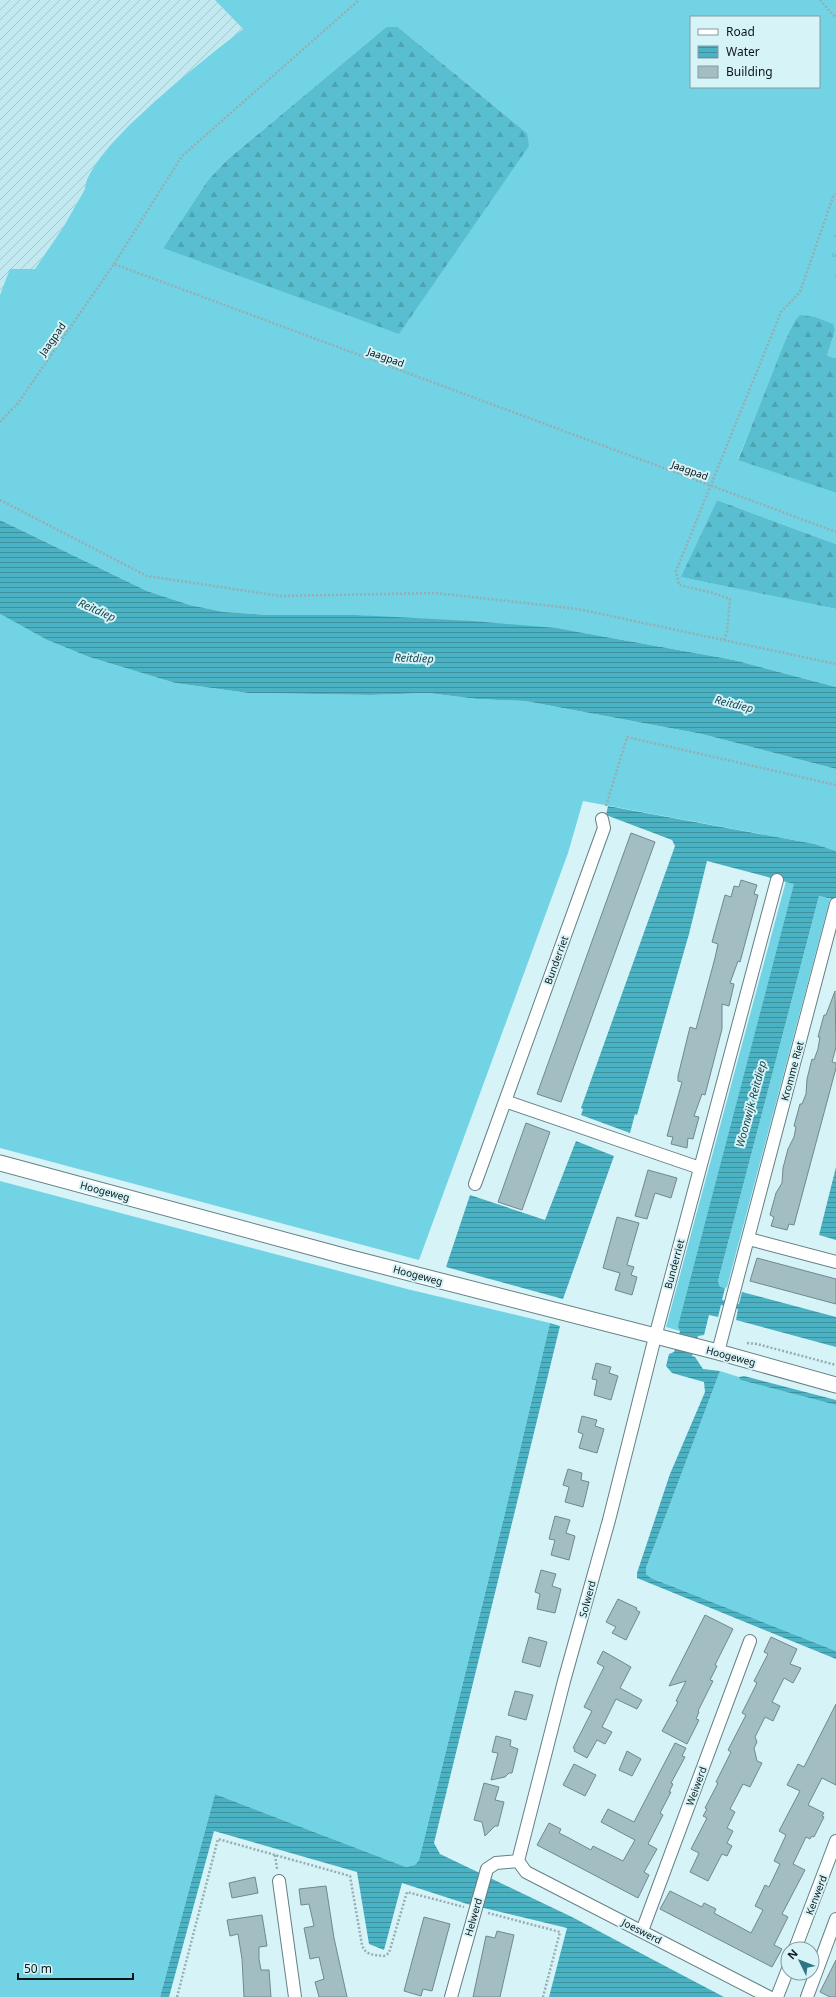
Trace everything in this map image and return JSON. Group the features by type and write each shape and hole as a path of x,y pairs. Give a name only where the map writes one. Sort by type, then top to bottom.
{"street":[{"name":"Bunderriet","path":"475,1184 604,828 602,819"},
{"name":"Bunderriet","path":"655,1337 777,880"},
{"name":"Kromme Riet","path":"711,1350 724,1327 749,1239 836,904"},
{"path":"505,1101 700,1168"},
{"name":"Hoogeweg","path":"0,1163 351,1258 655,1337 711,1350 836,1385"},
{"path":"749,1239 836,1262"},
{"name":"Solwerd","path":"518,1861 562,1689 609,1520 655,1337"},
{"name":"Weiwerd","path":"642,1931 750,1641"},
{"name":"Kenwerd","path":"798,1941 836,1841"},
{"name":"Helwerd","path":"451,1997 487,1869 496,1863 518,1861"},
{"name":"Joeswerd","path":"518,1861 526,1872 769,1997"},
{"path":"279,1881 295,1997"},
{"path":"807,1997 836,1919"},
{"path":"777,1997 783,1981"}],"path":[{"path":"114,264 182,156 359,0"},
{"path":"820,0 836,18"},
{"path":"724,640 727,632 730,599 713,593 679,585 676,571 781,312 800,292 833,197 836,194"},
{"name":"Jaagpad","path":"0,422 18,403 114,264 836,532"},
{"path":"0,500 147,576 280,596 436,593 578,609 836,664"},
{"path":"608,800 627,736 836,785"},
{"path":"176,1997 218,1839 350,1876 362,1945 364,1951 371,1955 384,1956 389,1952 407,1892 560,1932 543,1997"},
{"path":"275,1855 277,1869"}],"shaded area":[{"path":"0,0 215,0 243,29 139,115 86,184 85,189 64,226 35,269 2,289 0,295"}],"green space":[{"path":"215,0 836,0 836,358 827,356 835,331 794,322 738,459 836,493 836,544 717,500 682,577 836,609 836,687 734,660 578,632 357,615 270,615 224,612 190,605 147,591 0,520 0,295 10,269 35,269 64,226 85,189 92,171 106,150 152,104 243,29","holes":["386,27 398,27 527,133 163,248 208,180 227,160"]},
{"path":"386,27 398,27 527,133 529,146 399,334 163,248 208,180 227,160"},
{"path":"836,235 836,279 829,239"},
{"path":"800,315 815,317 833,324 835,331 827,356 836,358 836,493 738,460 784,344 794,322"},
{"path":"717,500 836,544 836,609 681,577"},
{"path":"0,614 47,640 89,657 175,683 248,693 371,695 428,693 477,699 525,701 702,734 836,769 836,851 815,844 583,801 568,853 419,1260 0,1148"},
{"path":"786,881 795,884 699,1248 680,1331 666,1327"},
{"path":"819,896 830,899 727,1287 720,1287 718,1281"},
{"path":"0,1181 407,1289 550,1323 504,1517 419,1860 415,1865 406,1867 215,1794 160,1997 0,1997"},
{"path":"720,1371 739,1377 740,1380 836,1405 836,1651 651,1578 646,1574 646,1568"}],"water":[{"name":"Reitdiep","path":"0,520 147,591 190,605 224,612 270,615 357,615 472,621 556,628 734,660 836,687 836,769 702,734 525,701 477,699 428,693 371,695 248,693 175,683 89,657 47,640 0,614"},
{"name":"Woonwijk Reitdiep","path":"608,806 815,844 836,851 836,900 819,896 718,1281 720,1287 725,1288 722,1300 739,1304 742,1292 836,1317 836,1347 736,1320 738,1309 721,1305 718,1317 709,1315 704,1335 698,1336 692,1356 695,1357 703,1369 720,1371 646,1568 646,1574 651,1578 836,1651 836,1659 637,1578 637,1573 670,1474 705,1392 704,1382 672,1373 666,1366 669,1354 674,1352 680,1331 678,1326 794,884 707,861 689,934 637,1115 635,1114 630,1133 581,1115 583,1109 581,1108 675,846 672,840 606,815"},
{"path":"576,1141 614,1156 563,1299 446,1267 470,1195 545,1220"},
{"path":"836,1167 836,1240 819,1235"},
{"path":"550,1323 560,1326 434,1843 440,1854 572,1917 724,1997 549,1997 567,1928 467,1904 402,1883 384,1950 369,1944 357,1872 214,1831 169,1997 160,1997 215,1794 406,1867 415,1865 419,1860 504,1517"},
{"path":"744,1376 836,1400 836,1405 740,1380 739,1377"}],"building":[{"path":"631,833 655,842 561,1102 537,1094"},
{"path":"741,880 757,885 754,894 758,895 740,962 738,961 730,983 734,984 729,1006 722,1004 722,1029 705,1095 702,1094 694,1116 699,1117 693,1139 688,1138 687,1148 671,1144 673,1137 667,1136 682,1082 678,1081 678,1076 690,1027 696,1029 715,958 718,944 712,942 725,895 731,897 734,886 739,887"},
{"path":"835,991 836,1047 832,1062 836,1063 836,1068 794,1225 789,1224 787,1230 771,1226 774,1217 770,1215 776,1193 782,1183 783,1168 788,1149 794,1137 796,1127 794,1126 800,1104 802,1104 806,1094 807,1079 812,1059 814,1060 818,1049 820,1037 818,1037 824,1015 826,1015"},
{"path":"526,1123 550,1132 522,1210 498,1202"},
{"path":"648,1170 677,1178 671,1198 655,1193 647,1219 635,1216"},
{"path":"617,1217 639,1223 627,1265 634,1267 631,1275 637,1277 632,1295 615,1290 620,1273 603,1268"},
{"path":"757,1258 836,1279 836,1304 750,1281"},
{"path":"596,1363 611,1367 609,1373 618,1376 611,1400 594,1395 597,1380 592,1379"},
{"path":"582,1416 597,1420 595,1426 604,1429 597,1453 579,1448 583,1434 578,1432"},
{"path":"568,1469 582,1473 581,1480 589,1482 583,1507 565,1502 569,1487 563,1485"},
{"path":"555,1516 570,1520 566,1533 575,1536 569,1560 551,1555 555,1540 549,1539"},
{"path":"541,1570 556,1574 552,1586 561,1589 555,1613 537,1609 540,1594 535,1592"},
{"path":"618,1599 637,1608 636,1610 640,1612 626,1640 612,1633 616,1627 606,1622"},
{"path":"705,1615 733,1629 715,1665 717,1666 710,1680 713,1681 698,1711 699,1712 696,1719 699,1720 687,1744 662,1731 678,1702 676,1701 686,1681 669,1686"},
{"path":"529,1637 547,1642 540,1667 522,1662"},
{"path":"771,1637 797,1649 790,1664 801,1668 793,1683 784,1678 772,1702 780,1706 773,1721 765,1717 755,1737 757,1742 754,1748 757,1761 762,1763 750,1787 743,1784 730,1809 735,1812 727,1828 733,1831 727,1843 732,1846 727,1856 722,1854 708,1881 690,1872 699,1853 691,1849 707,1818 703,1816 707,1809 705,1808 718,1783 716,1782 731,1752 728,1750 746,1715 742,1713 757,1683 754,1681 768,1654 764,1652"},
{"path":"603,1651 631,1667 620,1688 642,1700 637,1709 616,1699 602,1727 612,1732 605,1744 597,1740 587,1758 574,1751 575,1749 573,1748 592,1711 584,1707 604,1667 597,1663"},
{"path":"515,1691 533,1695 526,1720 508,1715"},
{"path":"836,1704 836,1785 822,1778 808,1805 824,1813 822,1816 824,1817 814,1837 812,1836 810,1839 806,1837 793,1864 805,1870 782,1914 788,1917 774,1945 780,1948 780,1953 772,1967 660,1909 670,1891 702,1907 704,1903 716,1909 714,1913 751,1933 763,1910 755,1906 765,1885 769,1887 780,1864 774,1861 786,1835 779,1831 800,1791 787,1785 798,1764 804,1767"},
{"path":"496,1736 511,1740 510,1746 518,1749 512,1773 509,1773 505,1777 491,1780 498,1753 492,1752"},
{"path":"675,1743 686,1748 682,1756 685,1757 671,1783 673,1784 669,1792 671,1792 660,1813 663,1815 648,1844 657,1849 644,1872 649,1875 638,1898 537,1845 549,1823 561,1829 559,1833 591,1850 593,1846 623,1861 635,1840 601,1822 608,1809 634,1822"},
{"path":"627,1751 641,1759 632,1776 619,1770"},
{"path":"574,1764 596,1775 585,1796 563,1785"},
{"path":"484,1783 499,1787 495,1800 504,1802 498,1826 495,1826 485,1836 482,1822 474,1820"},
{"path":"255,1877 258,1893 232,1898 229,1883"},
{"path":"326,1886 334,1938 347,1997 319,1997 315,1982 324,1979 319,1957 310,1959 304,1928 314,1926 309,1904 301,1905 299,1889"},
{"path":"262,1915 267,1946 259,1947 259,1959 261,1970 269,1970 271,1997 244,1997 242,1959 238,1934 230,1936 227,1920"},
{"path":"424,1917 450,1924 432,1991 423,1989 421,1996 404,1991"},
{"path":"497,1931 514,1935 500,1997 473,1997 486,1936 495,1938"},
{"path":"836,1960 836,1997 830,1997 820,1992"}]}
